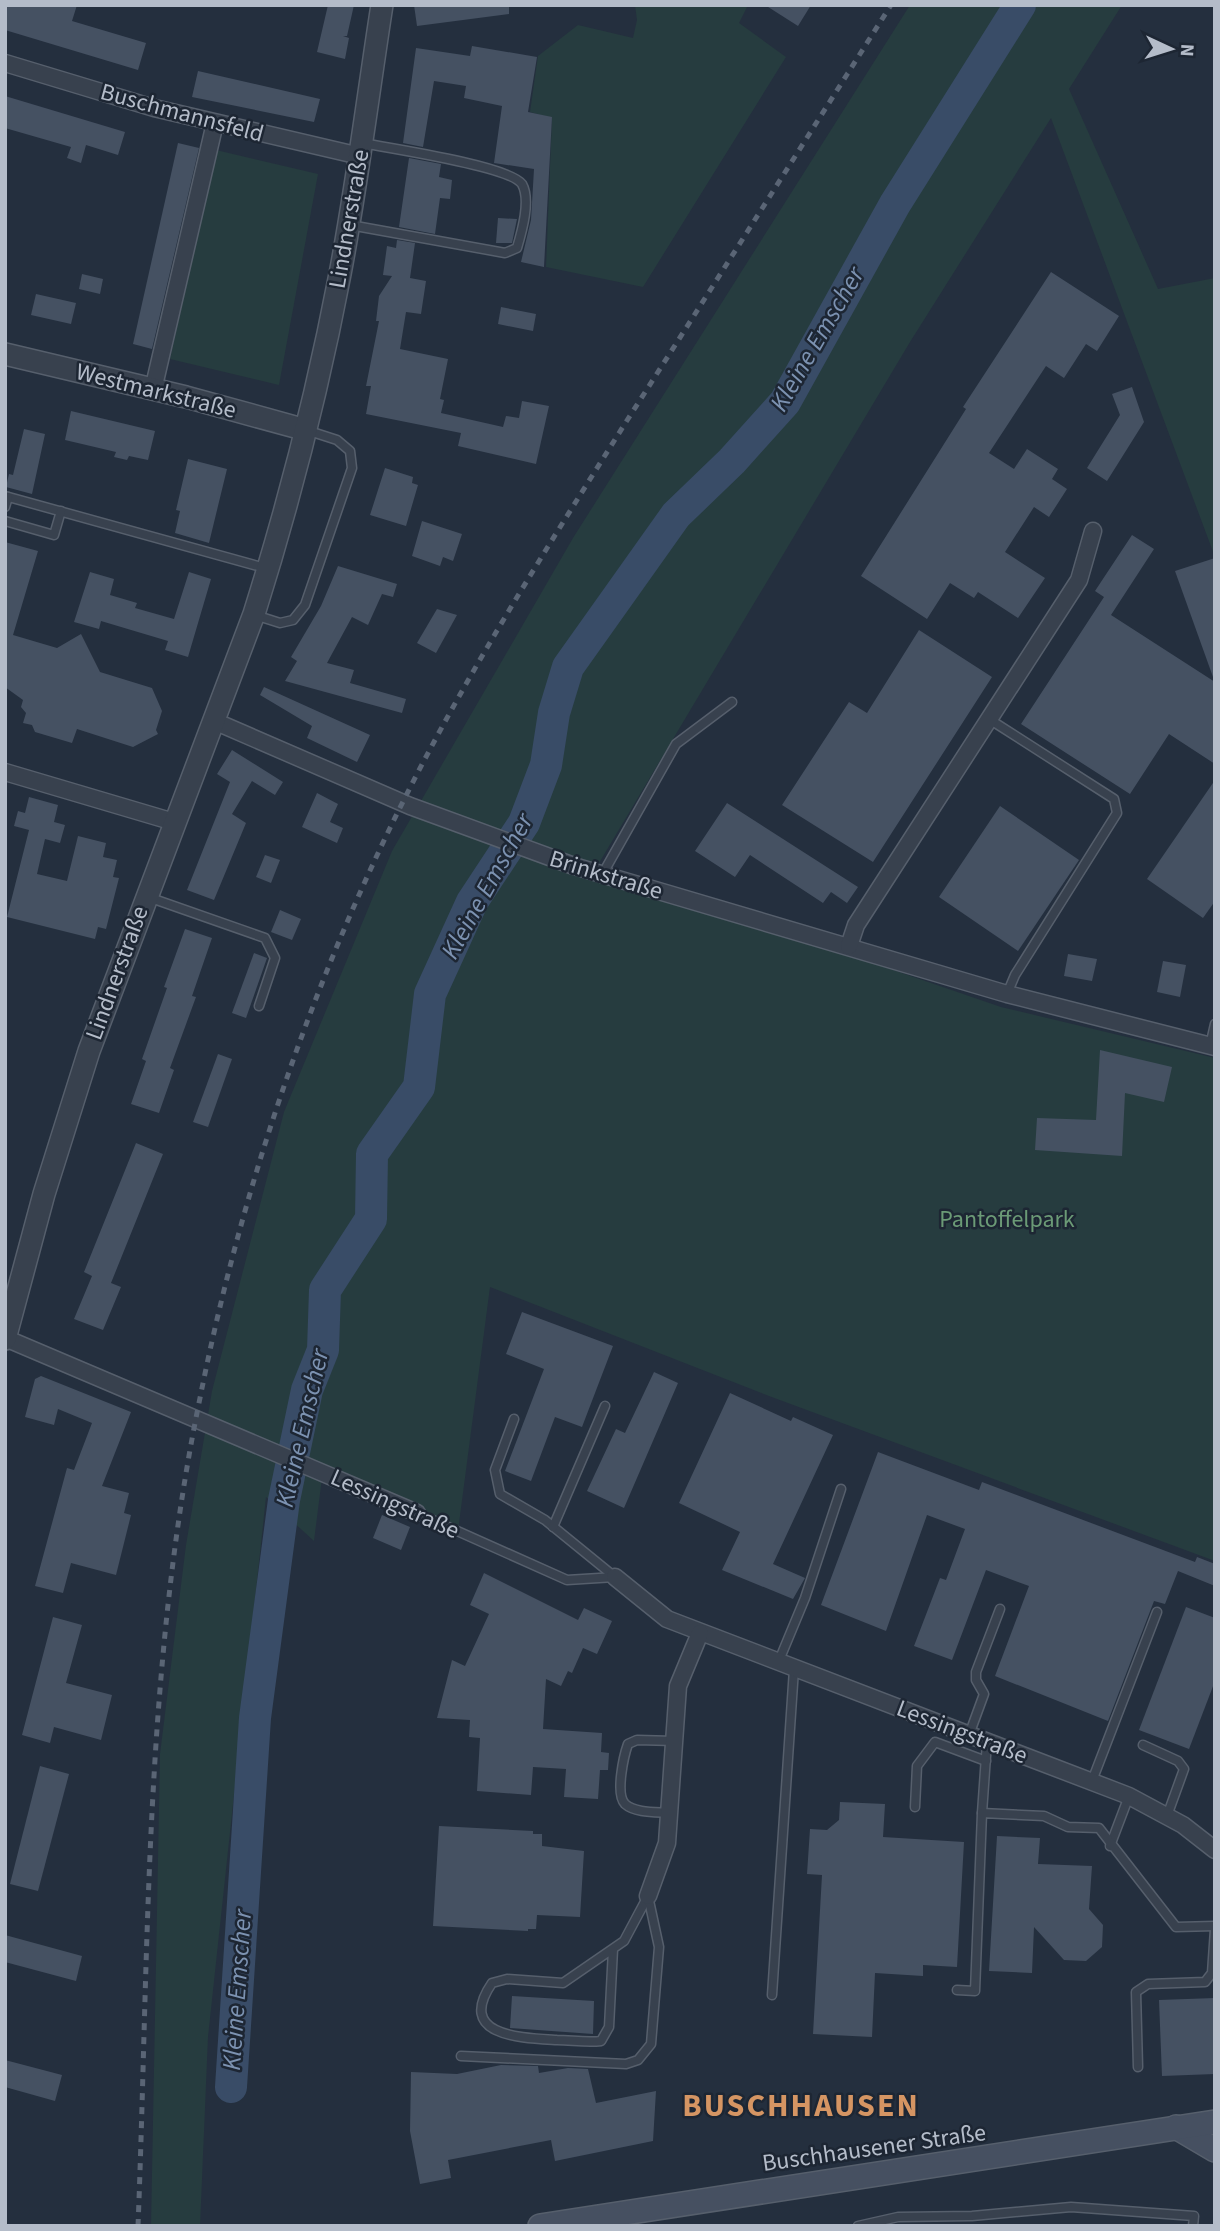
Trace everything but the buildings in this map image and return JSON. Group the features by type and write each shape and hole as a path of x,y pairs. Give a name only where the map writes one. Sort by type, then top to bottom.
{"main road":[{"name":"Buschhausener Straße","path":"540,2226 1028,2153 1215,2122"},
{"path":"1176,2127 1215,2150"}],"street":[{"name":"Lindnerstraße","path":"5,1338 66,1122 145,896 254,614 268,569 306,430 348,225 382,5"},
{"name":"Buschmannsfeld","path":"5,63 215,123 361,150"},
{"path":"153,390 215,123"},
{"name":"Westmarkstraße","path":"5,355 306,430"},
{"path":"849,946 856,925 1079,580 1093,531"},
{"name":"Brinkstraße","path":"214,720 451,822 602,875 1007,994 1213,1047"},
{"path":"5,772 174,822"},
{"name":"Lessingstraße","path":"5,1338 417,1513"},
{"name":"Lessingstraße","path":"615,1577 667,1619 1129,1796 1167,1816 1215,1850"},
{"path":"648,1896 667,1843 678,1686 700,1633"}],"lane":[{"path":"348,225 505,253 517,248 524,214 525,191 514,178 456,158 361,150"},
{"path":"254,614 280,623 293,620 305,605 352,468 350,451 337,440 306,430"},
{"path":"5,508 7,496 268,569"},
{"path":"5,521 54,535 61,511"},
{"path":"602,875 676,744 732,702"},
{"path":"989,719 1114,799 1117,813 1015,975 1007,994"},
{"path":"145,896 265,938 275,958 259,1006"},
{"path":"1213,1047 1215,1024"},
{"path":"553,1527 605,1406"},
{"path":"514,1419 495,1470 500,1493 553,1527 615,1577"},
{"path":"778,1663 805,1598 841,1489"},
{"name":"Lessingstraße","path":"417,1513 567,1580 615,1577"},
{"path":"969,1735 984,1694 975,1672 1000,1609"},
{"path":"1092,1781 1157,1612"},
{"path":"772,1995 794,1669"},
{"path":"915,1807 918,1766 935,1742 938,1723"},
{"path":"670,1813 635,1809 625,1804 622,1797 622,1763 628,1744 637,1740 675,1741"},
{"path":"935,1742 986,1761"},
{"path":"957,1990 975,1991 987,1742"},
{"path":"1143,1745 1178,1761 1184,1769 1167,1816"},
{"path":"1110,1846 1129,1796"},
{"path":"982,1813 1044,1816 1068,1827 1098,1828 1175,1927 1215,1928 1212,1973 1205,1982 1149,1984 1136,1992 1138,2067"},
{"path":"612,1949 609,2027 601,2041 509,2036 490,2027 484,2018 486,1992 492,1983 507,1979 563,1983 612,1949 624,1941 648,1896"},
{"path":"461,2056 626,2064 638,2060 652,2044 659,1947 648,1896"},
{"path":"858,2226 898,2217 972,2216 1071,2207 1194,2216 1193,2226"}],"green space":[{"path":"635,5 748,5 739,23 786,57 643,287 546,267 552,118 530,112 538,56 578,25 633,38 637,20"},
{"name":"Pantoffelpark","path":"910,5 1122,5 1069,89 1158,289 1215,278 1215,557 1051,118 910,342 596,868 1001,1007 1215,1058 1215,1561 769,1396 490,1287 458,1531 323,1470 314,1541 266,1497 208,2037 200,2226 151,2226 160,1754 186,1545 212,1391 284,1112 392,851 573,538"},
{"path":"216,150 318,174 279,385 170,359"}],"waterway":[{"name":"Kleine Emscher","path":"231,2087 255,1718 284,1500 307,1390 323,1350 325,1290 371,1219 372,1154 419,1087 430,994 472,902 524,823 546,765 554,713 568,667 676,515 732,461 785,402 895,204 1020,5"}],"railway":[{"path":"138,2226 152,1810 168,1603 182,1500 216,1325 254,1179 277,1107 329,965 358,896 416,775 444,724 564,521 891,5"}],"district":[{"name":"BUSCHHAUSEN","path":"801,2106"}]}
